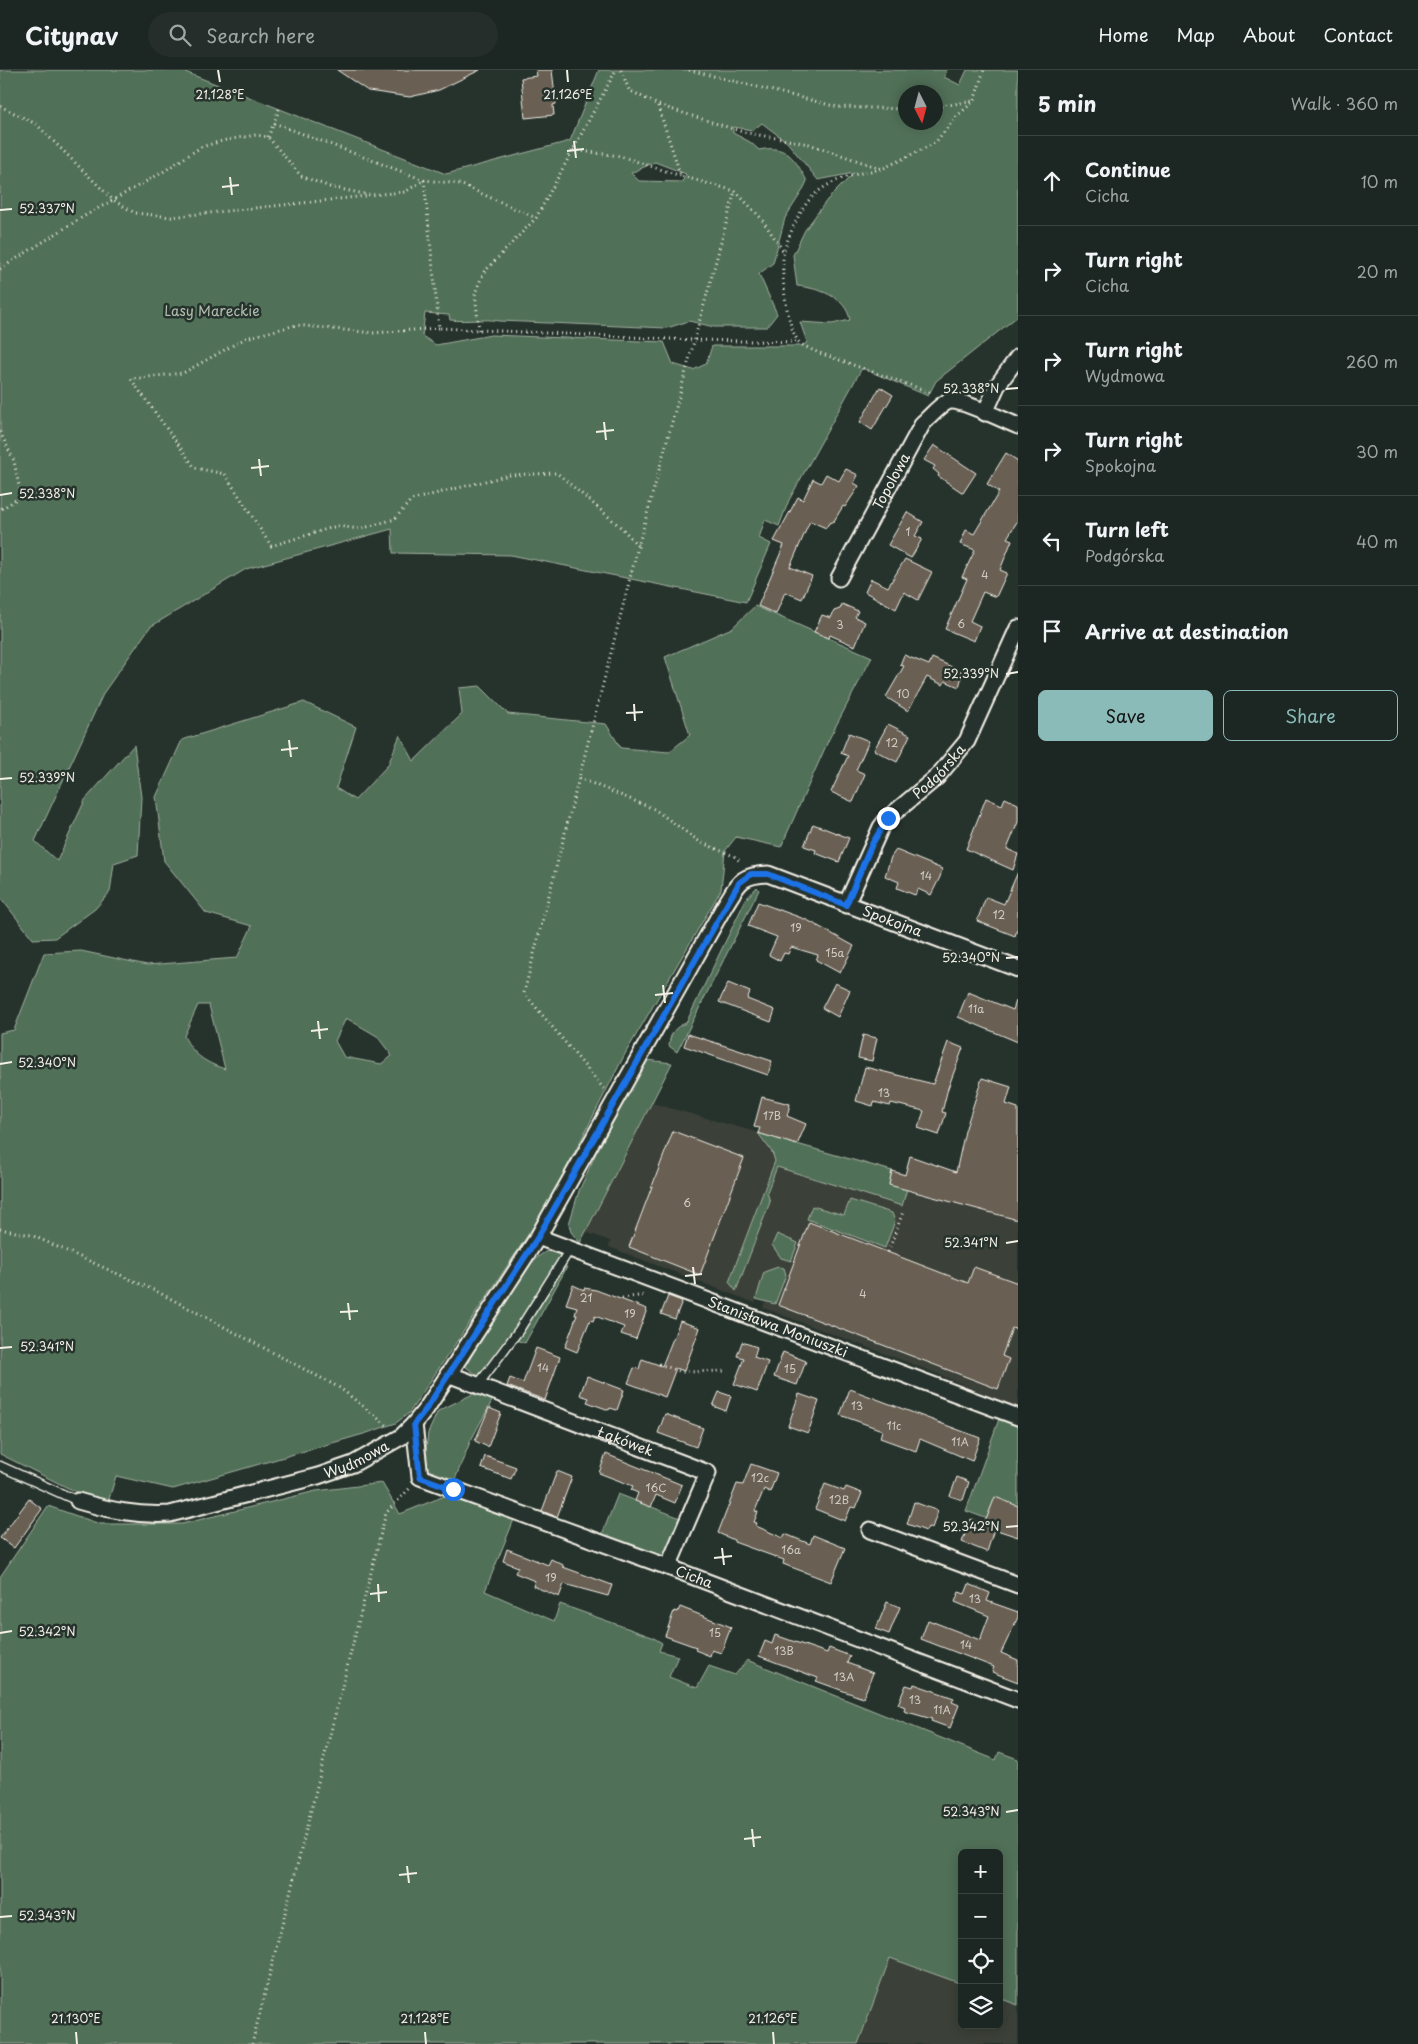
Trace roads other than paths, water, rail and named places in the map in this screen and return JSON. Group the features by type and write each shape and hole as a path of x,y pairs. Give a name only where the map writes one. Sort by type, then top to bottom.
{"street":[{"path":"1018,357 997,386 985,413 1018,426"},
{"name":"Topolowa","path":"839,578 923,423 948,402 960,402 985,413"},
{"name":"Podgórska","path":"846,905 881,827 888,818 937,777 967,741 1018,628"},
{"name":"Spokojna","path":"751,874 768,874 1018,970"},
{"name":"Wydmowa","path":"78,1500 120,1513 147,1516 170,1514 318,1476 353,1464 402,1437 414,1424 448,1374 538,1237 726,905 739,883 751,874"},
{"name":"Stanisława Moniuszki","path":"538,1237 1018,1417"},
{"name":"Łąkówek","path":"448,1374 708,1473 668,1567"},
{"name":"Cicha","path":"414,1424 420,1477 668,1567 1018,1700"},
{"path":"870,1530 1018,1585"}],"lane":[{"path":"477,1386 519,1330 570,1249"},
{"name":"Wydmowa","path":"0,1466 78,1500"}],"park label":[{"name":"Lasy Mareckie","path":"212,311"}]}
